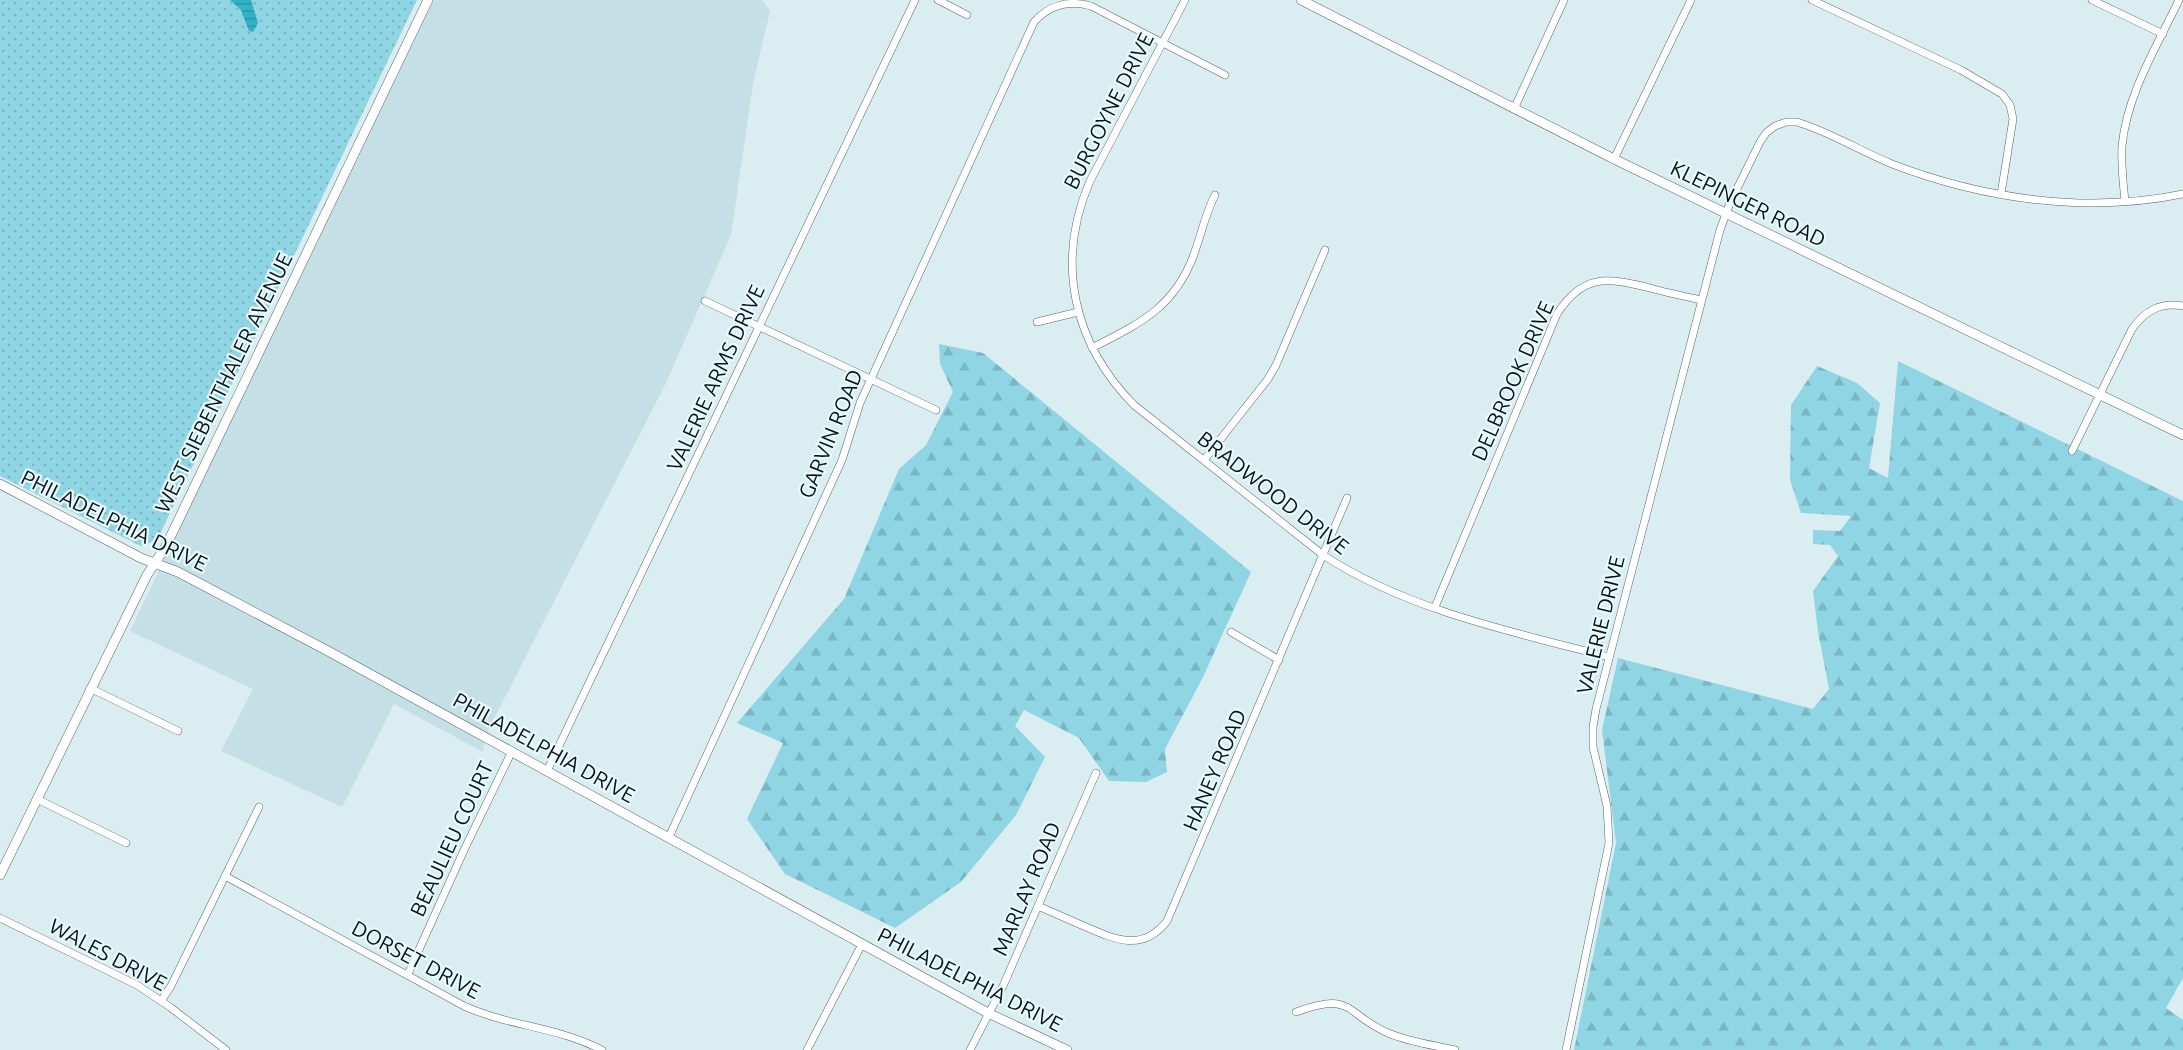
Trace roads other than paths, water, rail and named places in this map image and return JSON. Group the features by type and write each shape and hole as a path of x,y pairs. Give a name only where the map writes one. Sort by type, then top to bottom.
{"main road":[{"name":"WEST SIEBENTHALER AVENUE","path":"0,875 90,688 154,563 166,546 428,0"},
{"name":"KLEPINGER ROAD","path":"1301,0 1614,159 2183,435"},
{"name":"PHILADELPHIA DRIVE","path":"0,484 154,563 178,572 317,645 988,1013 1067,1050"}],"street":[{"name":"VALERIE ARMS DRIVE","path":"548,771 915,0"},
{"path":"938,0 967,15"},
{"name":"BURGOYNE DRIVE","path":"1078,312 1072,267 1072,245 1079,210 1090,181 1185,0"},
{"path":"1514,108 1564,0"},
{"path":"1614,159 1691,0"},
{"path":"1812,0 1961,70 2002,94 2010,105 2013,119 2001,194 2036,200 2078,202 2125,201 2183,194"},
{"path":"2092,0 2163,34"},
{"path":"2125,201 2121,162 2125,125 2131,103 2179,0"},
{"name":"GARVIN ROAD","path":"669,837 842,460 855,414 870,379 1034,22 1044,13 1059,5 1076,3 1090,6 1225,75"},
{"name":"VALERIE DRIVE","path":"1566,1050 1609,843 1607,806 1593,747 1593,727 1701,300 1726,213 1760,141 1766,133 1786,122 1806,125 1912,171 2001,194"},
{"path":"1092,348 1151,316 1167,301 1184,277 1215,195"},
{"path":"1204,460 1268,379 1325,250"},
{"name":"DELBROOK DRIVE","path":"1435,607 1557,314 1569,297 1592,283 1614,280 1701,300"},
{"path":"705,301 936,410"},
{"path":"2072,451 2139,319 2154,308 2165,305 2183,306"},
{"path":"1037,322 1078,312"},
{"name":"BRADWOOD DRIVE","path":"1078,312 1092,348 1109,376 1134,405 1342,568 1435,607 1502,629 1609,657"},
{"name":"HANEY ROAD","path":"1038,906 1121,941 1141,940 1161,929 1171,916 1347,498"},
{"path":"1231,632 1279,660"},
{"path":"90,688 178,731"},
{"name":"BEAULIEU COURT","path":"408,974 465,848 512,752"},
{"name":"MARLAY ROAD","path":"970,1050 1003,986 1096,772"},
{"path":"37,799 126,843"},
{"path":"161,1001 171,986 259,807"},
{"name":"DORSET DRIVE","path":"225,876 479,1012 576,1038 602,1050"},
{"name":"WALES DRIVE","path":"0,918 108,970 161,1001 226,1050"},
{"path":"807,1050 862,944"},
{"path":"1296,1012 1326,1002 1345,1005 1396,1036 1455,1050"}]}
